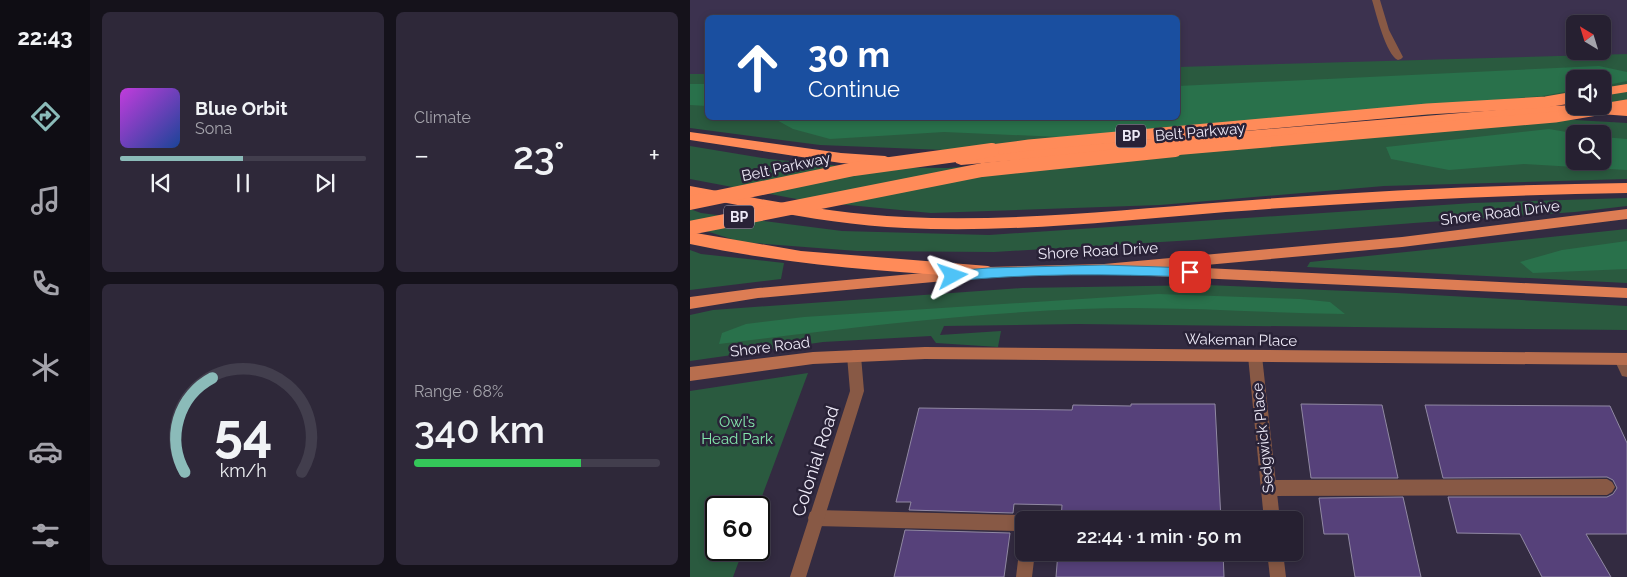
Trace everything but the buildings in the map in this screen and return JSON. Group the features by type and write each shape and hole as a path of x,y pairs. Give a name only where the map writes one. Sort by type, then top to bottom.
{"highway":[{"path":"1611,91 1627,88"},
{"name":"Belt Parkway","path":"690,203 854,169 1029,145 1427,109 1546,102 1566,99"},
{"name":"Belt Parkway","path":"690,228 982,170 1118,155 1555,117 1627,106"},
{"path":"690,136 841,158 922,162 999,158 1532,110 1587,109 1627,112"},
{"path":"690,191 859,219 976,223 1081,219 1327,200 1475,191 1627,188"},
{"path":"690,238 734,247 826,260 988,272"}],"main road":[{"name":"Shore Road Drive","path":"690,302 758,293 988,272 1104,270 1402,242 1627,214"},
{"path":"1104,270 1291,276 1627,293"}],"street":[{"path":"1376,0 1385,30 1398,57"},
{"name":"Wakeman Place","path":"854,356 934,353 1255,356 1625,363"},
{"name":"Shore Road","path":"690,374 800,359 854,356"},
{"name":"Colonial Road","path":"798,577 856,391 854,356"},
{"name":"Sedgwick Place","path":"1255,356 1271,511"},
{"path":"1269,488 1606,487"},
{"path":"816,518 1015,523"},
{"path":"1024,577 1026,561"},
{"path":"1276,561 1278,577"}],"shaded area":[{"path":"690,0 1627,0 1627,55 1611,56 1611,15 1566,15 1566,57 1180,73 1180,15 705,15 705,79 690,80"}],"green space":[{"path":"1611,54 1627,54 1627,108 1611,106 1611,70 1566,70 1566,103 1303,125 1018,153 820,145 690,128 690,74 705,74 705,120 1180,120 1180,67 1566,56 1566,60 1611,60"},
{"path":"1599,66 1627,72 1627,81 1611,84 1611,70 1566,70 1566,92 1542,96 1060,137 944,132 830,139 793,129 777,120 1180,120 1180,86"},
{"path":"690,84 705,84 705,106 690,105"},
{"path":"1487,118 1627,123 1627,179 1384,186 1160,205 931,213 807,201 690,179 690,146 769,159 852,167 948,168"},
{"path":"1549,129 1566,132 1566,166 1524,164 1449,170 1391,159 1386,147"},
{"path":"1611,138 1627,139 1627,170 1611,169"},
{"path":"1627,198 1627,206 1575,212 1194,240 994,252 857,251 741,242 690,226 690,209 701,213 842,231 989,235 1473,203"},
{"path":"1627,229 1627,283 1307,267 1310,262"},
{"path":"1627,241 1627,269 1533,273 1520,262 1562,250"},
{"path":"690,250 701,254 784,263 781,279 690,290"},
{"path":"1207,285 1627,306 1627,330 1077,324 944,326 940,335 1001,331 998,347 936,343 931,336 823,342 690,361 690,315 713,310 1022,288"},
{"path":"1158,294 1300,299 1330,302 1345,314 1113,308 1035,311 945,318 719,344 722,333 746,324 804,317"},
{"name":"Owl’s Head Park","path":"808,373 762,496 705,496 705,561 739,561 733,577 690,577 690,391"}],"route":[{"path":"953,276 988,272 1104,270 1190,272"}]}
